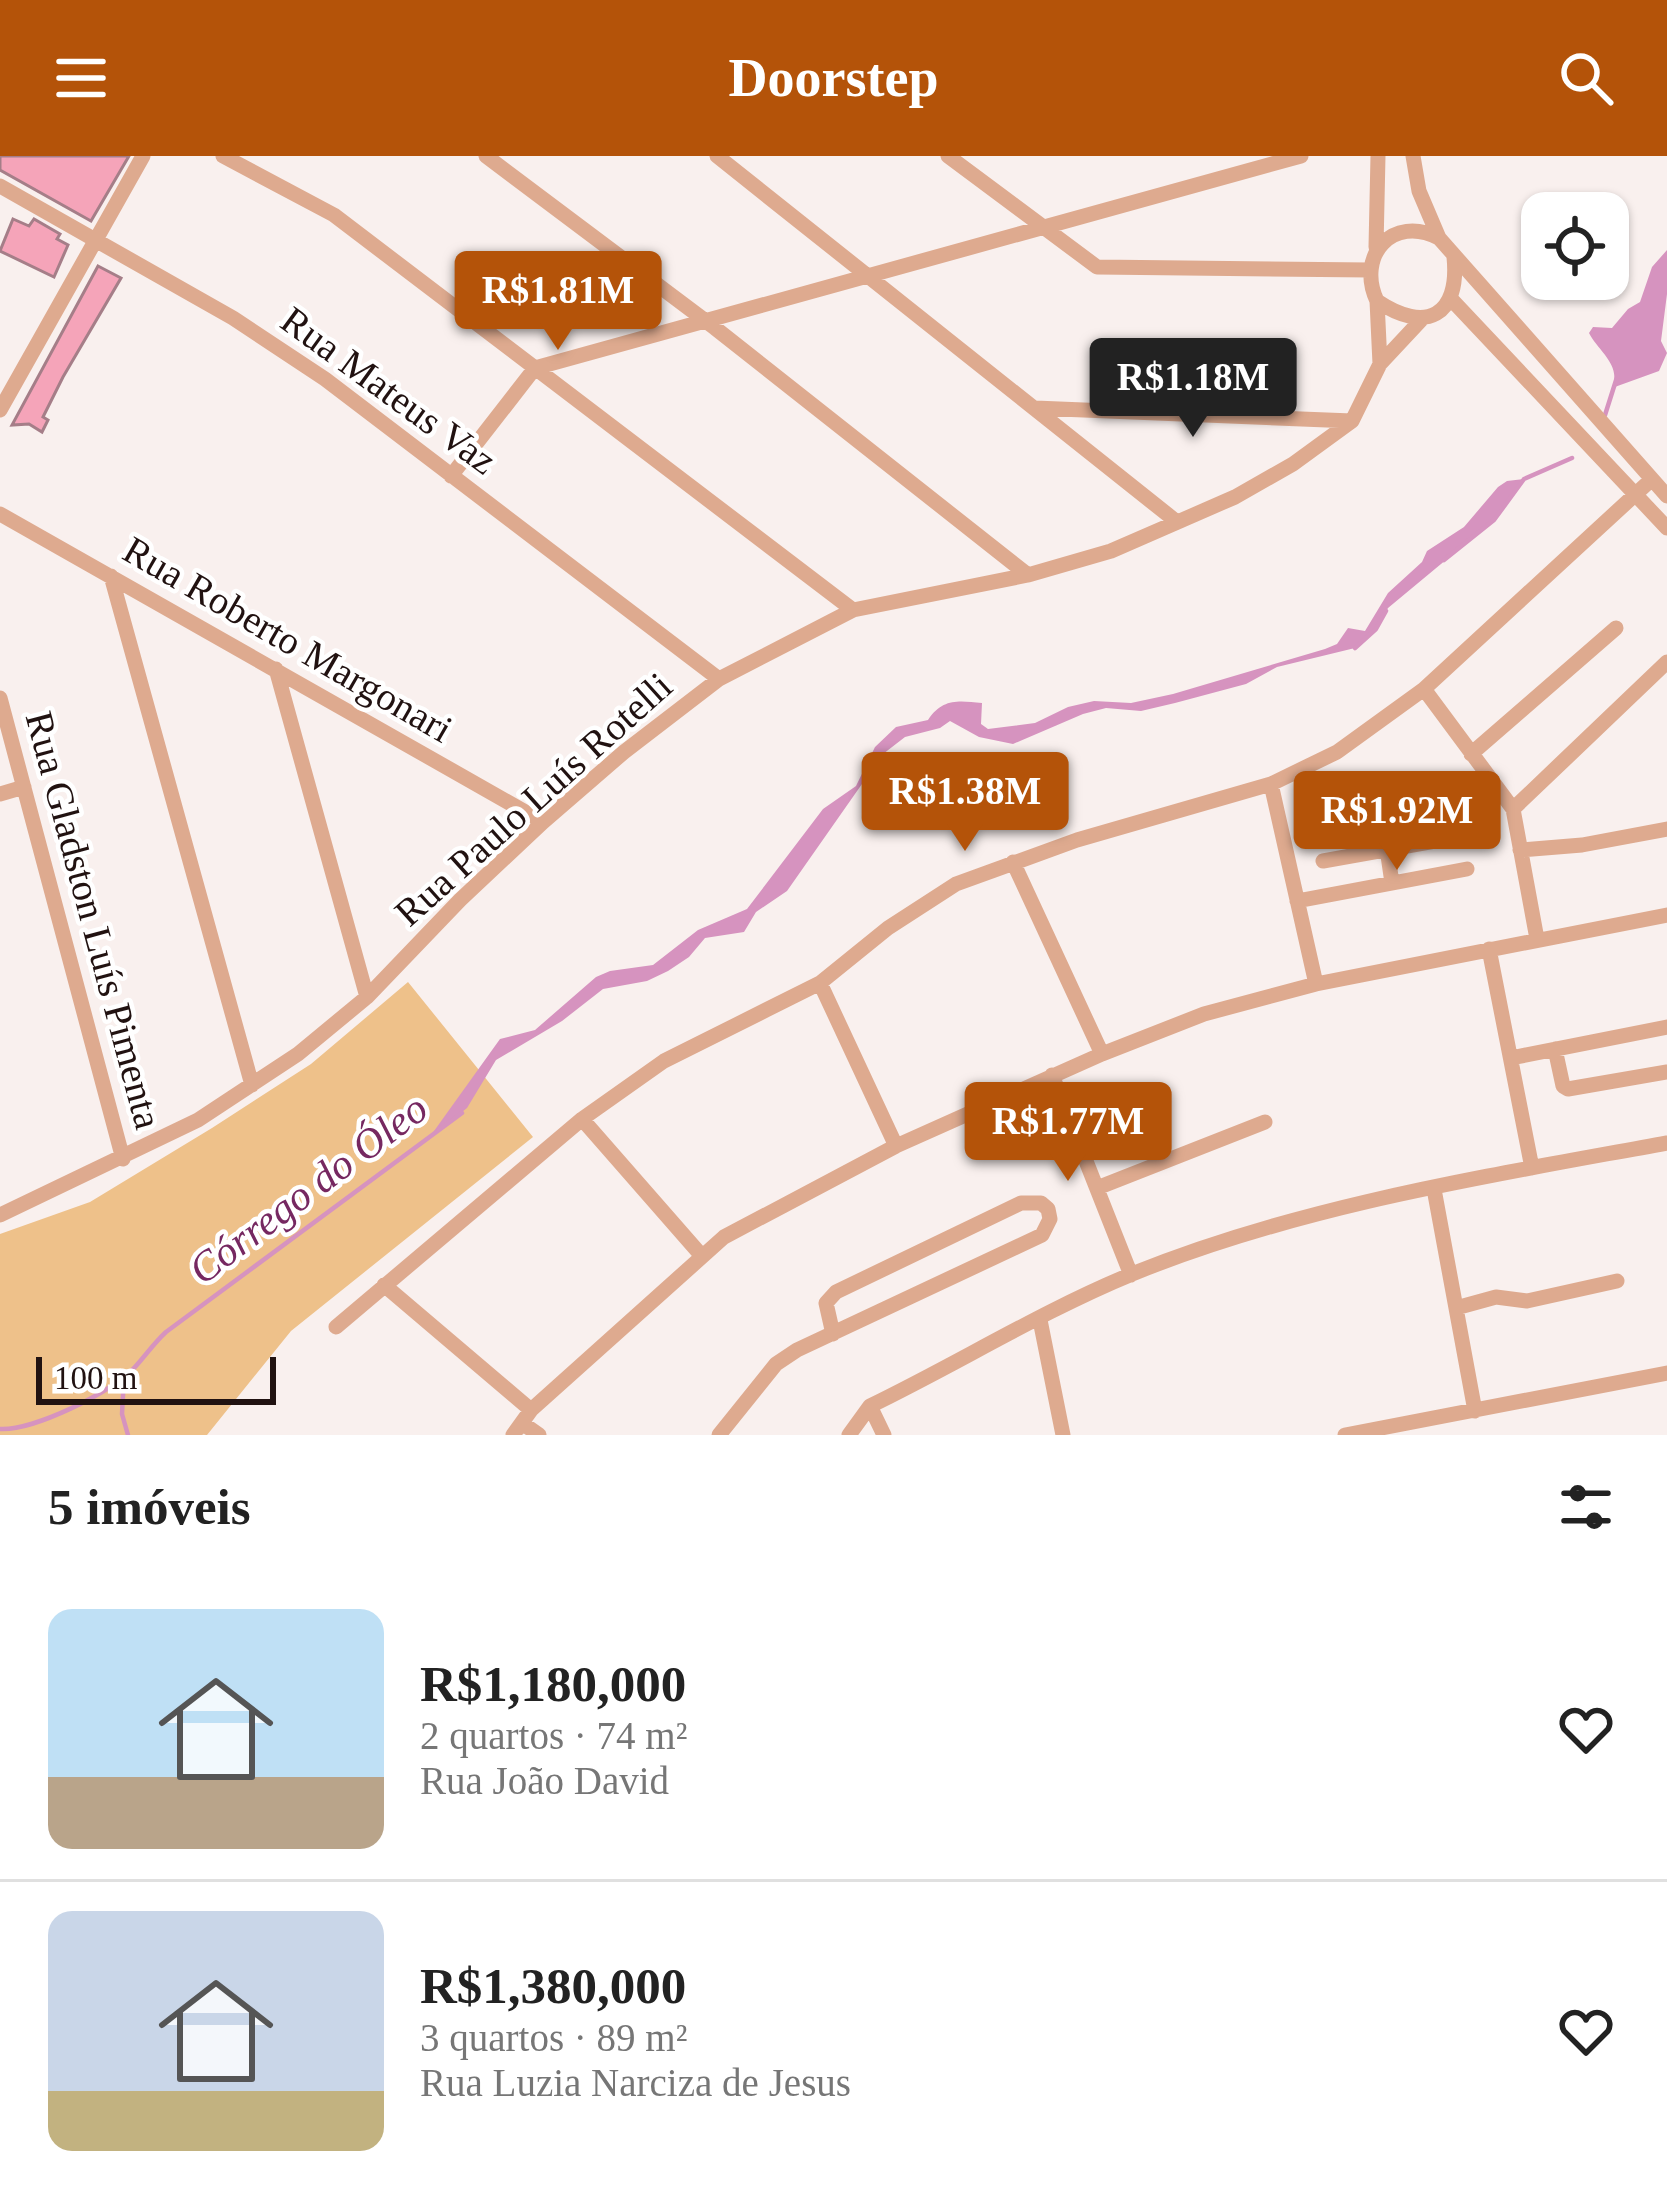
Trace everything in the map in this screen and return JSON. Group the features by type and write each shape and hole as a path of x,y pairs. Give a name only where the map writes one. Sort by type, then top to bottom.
{"street":[{"path":"0,410 142,156"},
{"path":"223,156 334,215 854,610"},
{"path":"486,156 1028,575"},
{"path":"717,156 1177,522"},
{"path":"948,156 1097,267 1370,270"},
{"path":"451,476 536,368 1301,156"},
{"path":"1378,156 1376,247 1370,270 1377,301 1400,314 1435,315 1451,299 1454,257"},
{"path":"1413,156 1419,191 1439,238 1667,496"},
{"name":"Rua Mateus Vaz","path":"0,186 288,355 719,679"},
{"path":"1376,247 1405,230 1439,238"},
{"path":"1451,299 1667,528"},
{"name":"Rua Paulo Luís Rotelli","path":"1377,301 1380,364"},
{"name":"Rua Paulo Luís Rotelli","path":"0,1215 198,1120 298,1054 367,997 544,822 623,752 719,679 854,610 1028,575 1111,550 1235,497 1293,464 1352,421 1380,364 1423,318"},
{"path":"1035,407 1352,421"},
{"path":"336,1328 582,1118 664,1060 820,983 888,928 956,884 1077,840 1271,784 1337,752 1424,689 1652,479"},
{"name":"Rua Roberto Margonari","path":"0,514 544,822"},
{"path":"111,575 251,1085"},
{"path":"1471,754 1616,628"},
{"path":"1513,808 1667,662"},
{"path":"276,669 367,997"},
{"path":"1424,689 1513,808 1537,939"},
{"name":"Rua Gladston Luís Pimenta","path":"0,698 124,1159"},
{"path":"1271,784 1316,985"},
{"path":"0,794 24,787"},
{"path":"1520,850 1582,845 1667,829"},
{"path":"1323,860 1463,836"},
{"path":"1387,849 1392,884"},
{"path":"1013,862 1102,1054"},
{"path":"1297,901 1467,869"},
{"path":"522,1423 724,1237 896,1146 1052,1075 1204,1014 1316,985 1667,915"},
{"path":"1489,949 1532,1168"},
{"path":"820,983 896,1146"},
{"path":"1510,1058 1667,1027"},
{"path":"1555,1049 1563,1086 1568,1089 1667,1072"},
{"path":"1052,1075 1131,1274"},
{"path":"582,1118 701,1255"},
{"path":"1097,1187 1265,1122"},
{"path":"849,1435 870,1406 1131,1274 1272,1226 1667,1143"},
{"path":"1434,1189 1475,1412"},
{"path":"718,1432 776,1364 1042,1235 1050,1219 1048,1209 1041,1203 1021,1203 830,1295 826,1303 832,1334"},
{"path":"1456,1308 1496,1297 1527,1300 1617,1281"},
{"path":"384,1285 539,1435"},
{"path":"1040,1320 1063,1435"},
{"path":"1345,1435 1667,1373"},
{"path":"870,1406 884,1435"}],"shaded area":[{"path":"1667,250 1661,341 1667,353 1659,371 1612,388 1614,372 1589,333 1593,327 1612,328 1640,302 1652,267"},
{"path":"1524,479 1494,520 1388,608 1376,629 1355,648 1277,667 1246,684 1175,703 1141,711 1106,708 1083,714 1013,744 979,737 950,721 905,737 883,754 787,891 756,912 744,932 705,938 689,957 647,981 603,989 562,1021 496,1060 467,1108 429,1138 500,1039 535,1030 596,977 653,965 698,930 747,909 823,809 856,786 875,747 896,727 928,720 945,704 958,702 982,703 981,724 988,729 1035,723 1068,707 1094,701 1131,703 1173,694 1325,649 1337,644 1348,628 1365,631 1388,593 1422,562 1427,551 1464,527 1498,487"},
{"path":"408,982 533,1137 291,1331 207,1435 0,1435 0,1234 90,1202 212,1128 311,1064"}],"building":[{"path":"0,156 129,156 91,221 0,170"},
{"path":"13,219 29,226 34,219 60,234 57,239 68,245 54,277 0,251"},
{"path":"98,266 121,278 63,377 43,417 48,420 42,432 29,424 12,425"}],"waterway":[{"path":"1605,415 1618,374"},
{"name":"Córrego do Óleo","path":"1444,560 1494,520 1524,479 1572,458"},
{"name":"Córrego do Óleo","path":"1355,648 1376,629 1386,611"},
{"name":"Córrego do Óleo","path":"0,1429 51,1417 109,1388 166,1332 462,1113"},
{"name":"Córrego do Óleo","path":"124,1376 122,1414 128,1435"}]}
